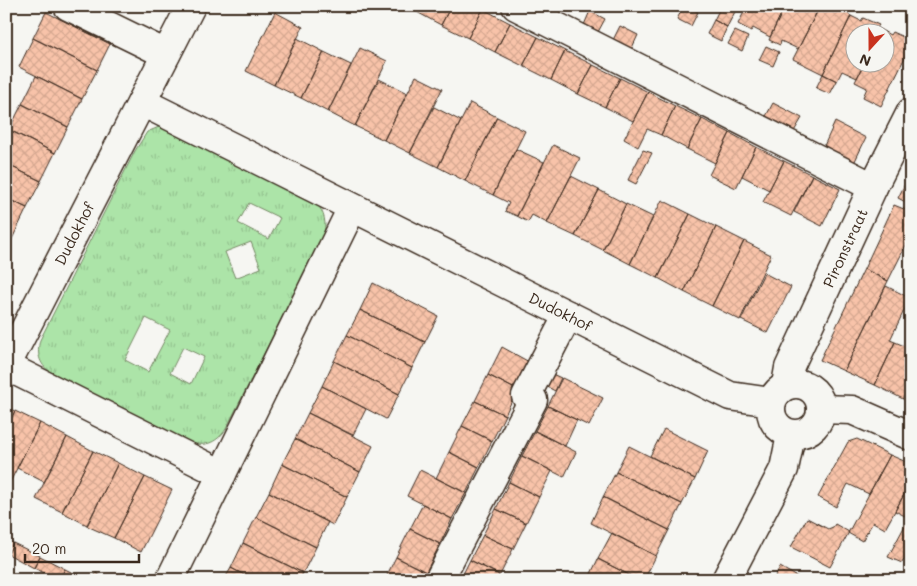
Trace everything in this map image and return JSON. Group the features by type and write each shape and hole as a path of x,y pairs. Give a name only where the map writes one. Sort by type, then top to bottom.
{"street":[{"path":"68,6 166,54"},
{"name":"Dudokhof","path":"191,6 6,366 222,474"},
{"path":"516,6 873,187"},
{"name":"Dudokhof","path":"142,102 730,396 779,394 799,384 811,388 819,398 821,409"},
{"name":"Pironstraat","path":"779,394 789,368 873,187 911,112"},
{"path":"170,580 352,208"},
{"path":"439,580 533,400 526,396 568,315"},
{"path":"779,394 770,412 774,423 781,430 791,435 802,434 812,429 819,420 821,409 852,410 911,436"},
{"path":"726,580 784,469 791,435"}],"green space":[{"path":"159,127 165,127 316,202 324,219 323,237 226,429 218,438 204,444 187,441 53,374 42,364 39,355 40,340 135,151 147,132","holes":["249,203 280,218 269,239 238,223","251,242 261,268 235,278 225,252","146,318 170,330 148,372 125,360","183,347 204,357 191,384 170,373"]}],"building":[{"path":"415,6 451,6 441,25 413,10"},
{"path":"451,6 477,6 483,9 468,38 441,25"},
{"path":"684,6 698,12 691,26 677,19"},
{"path":"710,6 738,6 727,27 714,20 719,10"},
{"path":"747,6 785,6 770,37 753,28 751,31 738,24"},
{"path":"785,6 820,6 798,49 781,41 780,45 769,40"},
{"path":"820,6 840,6 849,11 848,14 851,16 848,22 844,22 844,30 823,74 793,59"},
{"path":"483,9 510,23 495,52 468,38"},
{"path":"590,11 605,19 598,32 584,25"},
{"path":"46,12 110,44 97,70 33,38"},
{"path":"275,12 303,27 274,85 246,71"},
{"path":"851,16 861,21 863,18 872,22 848,22"},
{"path":"714,20 727,27 721,41 707,34"},
{"path":"510,23 538,37 523,66 495,52"},
{"path":"620,26 638,35 631,50 613,40"},
{"path":"844,30 844,72 842,71 837,81 823,74"},
{"path":"735,31 748,37 742,51 728,44"},
{"path":"894,33 908,39 906,43 911,45 881,106 863,97 867,88 855,82 860,72 894,72"},
{"path":"538,37 565,51 551,80 523,66"},
{"path":"33,38 97,70 82,99 19,67"},
{"path":"297,38 324,52 301,98 274,85"},
{"path":"766,46 779,52 773,66 759,60"},
{"path":"360,48 387,61 355,126 328,112"},
{"path":"565,51 593,65 578,94 551,80"},
{"path":"324,52 351,65 328,112 301,98"},
{"path":"593,65 620,78 605,107 578,94"},
{"path":"844,72 860,72 857,78"},
{"path":"823,74 837,81 830,94 816,88"},
{"path":"36,76 82,99 68,127 22,104"},
{"path":"416,76 442,89 410,153 384,140"},
{"path":"620,78 648,92 633,121 605,107"},
{"path":"379,79 407,93 384,140 355,126"},
{"path":"648,92 675,106 661,135 647,129 638,147 624,139"},
{"path":"470,103 497,117 465,181 438,167"},
{"path":"773,103 802,118 793,133 765,118"},
{"path":"22,104 68,127 55,153 9,130"},
{"path":"675,106 702,119 687,149 661,135"},
{"path":"434,107 461,121 438,167 410,153"},
{"path":"497,117 525,131 493,195 465,181"},
{"path":"702,119 730,133 715,163 687,149"},
{"path":"835,122 866,138 854,163 823,148"},
{"path":"6,128 55,153 41,181 6,164"},
{"path":"730,133 756,147 736,188 709,175"},
{"path":"553,145 580,158 547,223 532,215 528,222 517,216"},
{"path":"756,147 784,161 769,190 742,176"},
{"path":"516,149 544,162 517,216 505,211 509,203 493,195"},
{"path":"643,150 652,153 636,184 628,180"},
{"path":"784,161 812,175 791,216 763,202"},
{"path":"6,164 41,181 27,208 6,198"},
{"path":"911,172 911,205 898,198"},
{"path":"812,175 840,189 822,226 794,212"},
{"path":"571,176 599,190 575,236 547,223"},
{"path":"599,190 626,204 603,250 575,236"},
{"path":"6,198 27,208 13,237 6,233"},
{"path":"662,200 690,214 658,278 630,264"},
{"path":"626,204 653,217 630,264 603,250"},
{"path":"894,205 911,212 911,235 888,281 864,269"},
{"path":"690,214 716,227 684,292 658,278"},
{"path":"716,227 744,241 712,306 684,292"},
{"path":"6,233 13,237 6,251"},
{"path":"744,241 771,255 740,320 712,306"},
{"path":"864,269 888,281 844,371 820,360"},
{"path":"764,273 791,287 768,333 741,320"},
{"path":"373,283 438,316 425,342 360,310"},
{"path":"886,286 910,298 890,340 895,342 875,385 844,371"},
{"path":"360,310 425,342 412,368 347,335"},
{"path":"347,335 412,368 399,394 334,361"},
{"path":"895,342 909,348 911,346 911,383 903,399 875,385"},
{"path":"502,347 531,363 517,390 488,375"},
{"path":"334,361 399,394 386,419 322,386"},
{"path":"548,372 561,378 555,391 542,384"},
{"path":"488,375 517,390 505,415 475,401"},
{"path":"562,378 603,398 589,426 548,406"},
{"path":"911,383 911,402 903,399"},
{"path":"322,386 366,409 353,435 308,413"},
{"path":"475,401 505,415 492,441 462,426"},
{"path":"548,406 577,420 565,446 535,431"},
{"path":"6,407 15,411 6,428"},
{"path":"15,411 40,423 8,486 6,485 6,428"},
{"path":"308,413 373,446 360,472 295,439"},
{"path":"40,423 67,437 44,482 17,468"},
{"path":"462,426 492,441 479,467 449,452"},
{"path":"664,429 708,451 695,479 650,456"},
{"path":"535,431 576,452 564,477 522,456"},
{"path":"67,437 93,451 62,512 36,499"},
{"path":"295,439 360,472 347,497 282,464"},
{"path":"857,439 890,455 869,494 848,484 836,507 818,497 848,442"},
{"path":"629,446 695,479 682,504 616,472"},
{"path":"93,451 118,463 87,525 62,512"},
{"path":"449,452 479,467 466,493 436,478"},
{"path":"890,455 911,464 911,482 885,529 873,522 862,541 848,533"},
{"path":"522,456 552,471 539,497 509,482"},
{"path":"118,463 145,477 114,538 87,526"},
{"path":"282,464 347,497 333,525 269,492"},
{"path":"420,470 466,493 452,519 407,496"},
{"path":"616,472 682,504 669,530 603,497"},
{"path":"145,477 172,490 141,552 114,538"},
{"path":"509,482 539,497 526,523 496,509"},
{"path":"911,482 911,548 902,563 888,557 909,518 895,511"},
{"path":"269,492 328,522 316,547 256,517"},
{"path":"603,497 669,530 656,556 591,523"},
{"path":"423,504 452,519 440,544 410,529"},
{"path":"496,509 526,523 513,549 483,535"},
{"path":"256,517 316,547 303,573 243,543"},
{"path":"807,518 828,529 835,524 849,532 830,567 791,547"},
{"path":"410,529 440,544 426,572 396,557"},
{"path":"612,533 656,556 644,580 639,580 598,559"},
{"path":"483,535 513,549 500,575 470,560"},
{"path":"6,539 13,543 8,554 6,554"},
{"path":"13,543 40,556 34,568 8,554"},
{"path":"243,543 303,573 299,580 254,580 231,568"},
{"path":"40,556 65,569 59,580 34,568"},
{"path":"396,557 426,572 422,580 396,580 387,575"},
{"path":"598,559 639,580 588,580"},
{"path":"470,560 499,575 497,580 460,580"},
{"path":"780,567 803,580 773,580"},
{"path":"231,568 254,580 224,580"},
{"path":"65,569 87,580 59,580"},
{"path":"96,573 108,580 93,580"}]}
